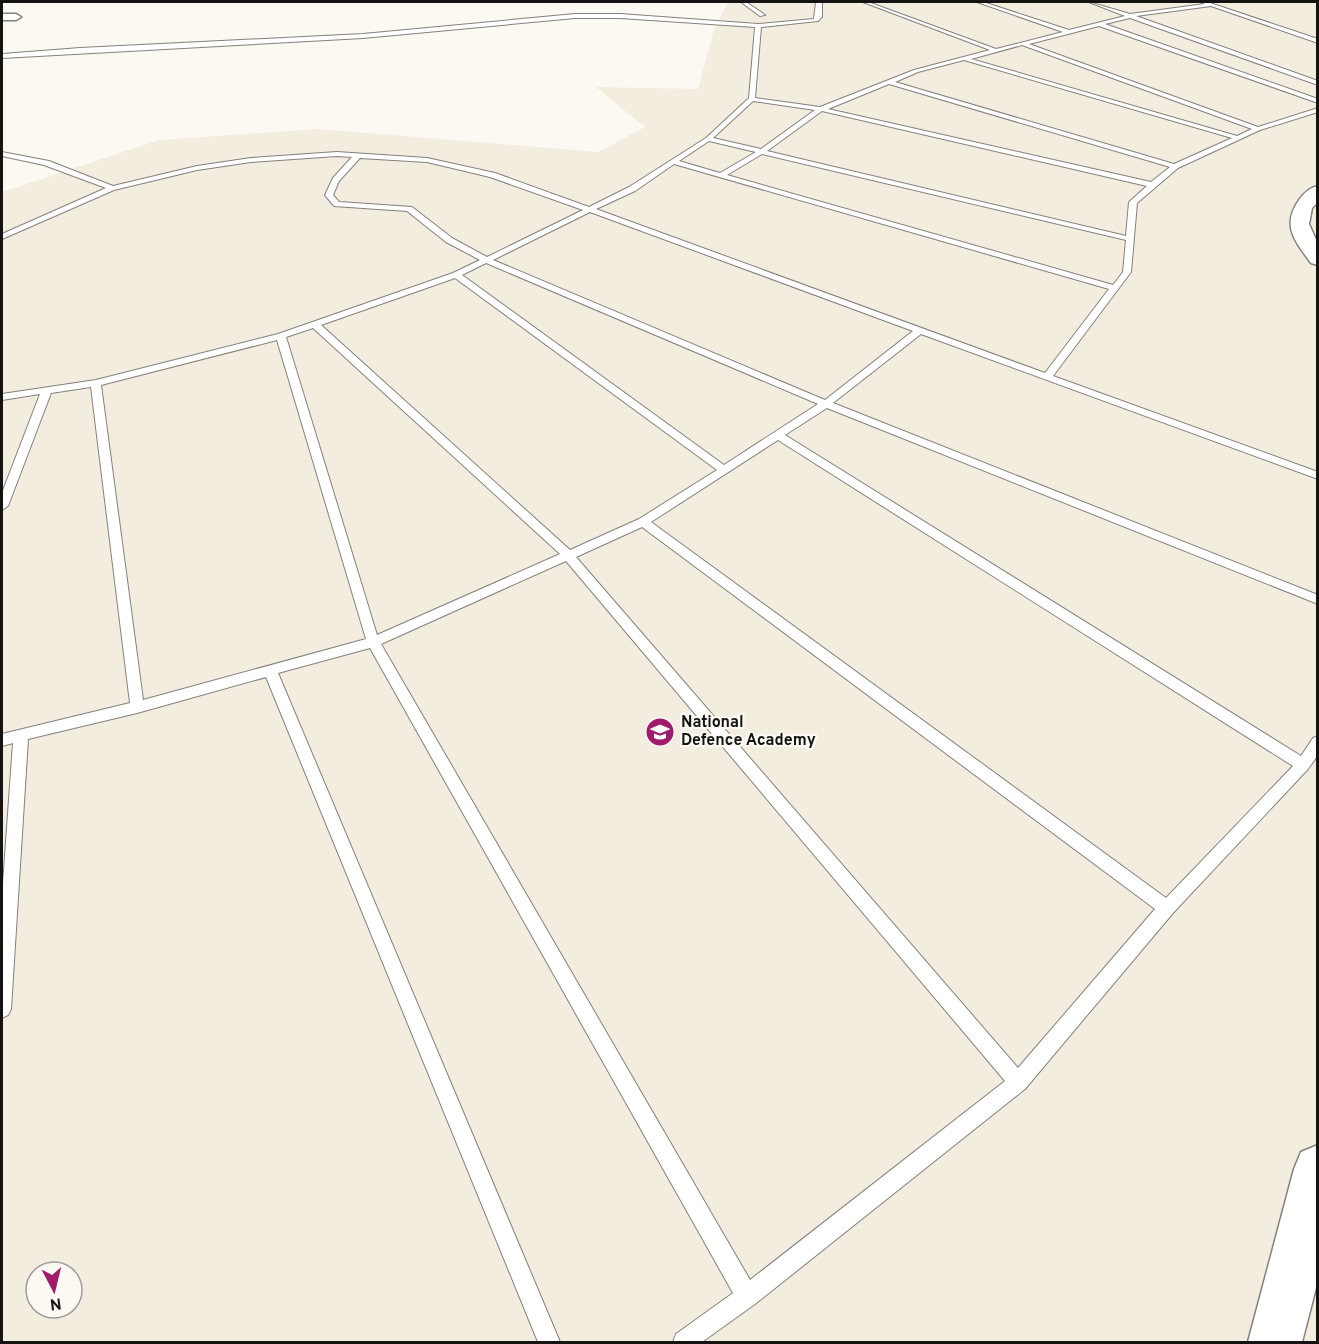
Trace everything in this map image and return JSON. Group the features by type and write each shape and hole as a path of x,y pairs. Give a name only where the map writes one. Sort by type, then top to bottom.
{"street":[{"path":"2,17 16,17"},
{"path":"1315,251 1298,224 1303,204 1317,191"},
{"path":"1275,1342 1296,1264 1317,1169"}],"lane":[{"path":"743,2 762,15"},
{"path":"2,56 363,36 575,16 620,16 758,26 816,20 819,17 819,2"},
{"path":"865,2 997,51"},
{"path":"979,2 1069,32"},
{"path":"1091,2 1134,15 1317,83"},
{"path":"1200,2 1317,41"},
{"path":"722,175 760,153 821,109 916,72 1134,15 1211,5"},
{"path":"1100,24 1317,100"},
{"path":"2,397 96,383 281,336 316,326 488,261 632,189 708,139 752,99 758,26"},
{"path":"1024,44 1258,129"},
{"path":"966,59 1238,138"},
{"path":"890,82 1175,166"},
{"path":"752,99 821,109 1153,185"},
{"path":"1047,377 1128,272 1133,202 1175,166 1258,129 1317,110"},
{"path":"708,139 1130,239"},
{"path":"2,154 46,163 112,188"},
{"path":"359,154 336,180 329,195 332,201 351,207 394,206 409,209 449,240 488,261 826,404 1317,600"},
{"path":"2,237 112,188 197,168 251,160 359,154 427,160 492,175 591,210 1317,476"},
{"path":"674,162 1115,288"},
{"path":"456,275 723,469"},
{"path":"316,326 568,555 1018,1083"},
{"path":"2,740 373,642 643,522 723,469 780,436 826,404 920,330"},
{"path":"281,336 373,642 747,1296"},
{"path":"96,383 137,706"},
{"path":"2,506 46,392"},
{"path":"780,436 1303,765"},
{"path":"643,522 1167,908"},
{"path":"270,671 549,1342"},
{"path":"2,1009 21,735"},
{"path":"684,1342 747,1296 1018,1083 1167,908 1303,765 1317,742"}],"shaded area":[{"name":"National Defence Academy","path":"728,2 1317,2 1317,1342 2,1342 2,192 159,140 318,129 598,152 645,127 596,87 698,89 714,29"}],"place":[{"name":"National Defence Academy","path":"660,732"}]}
